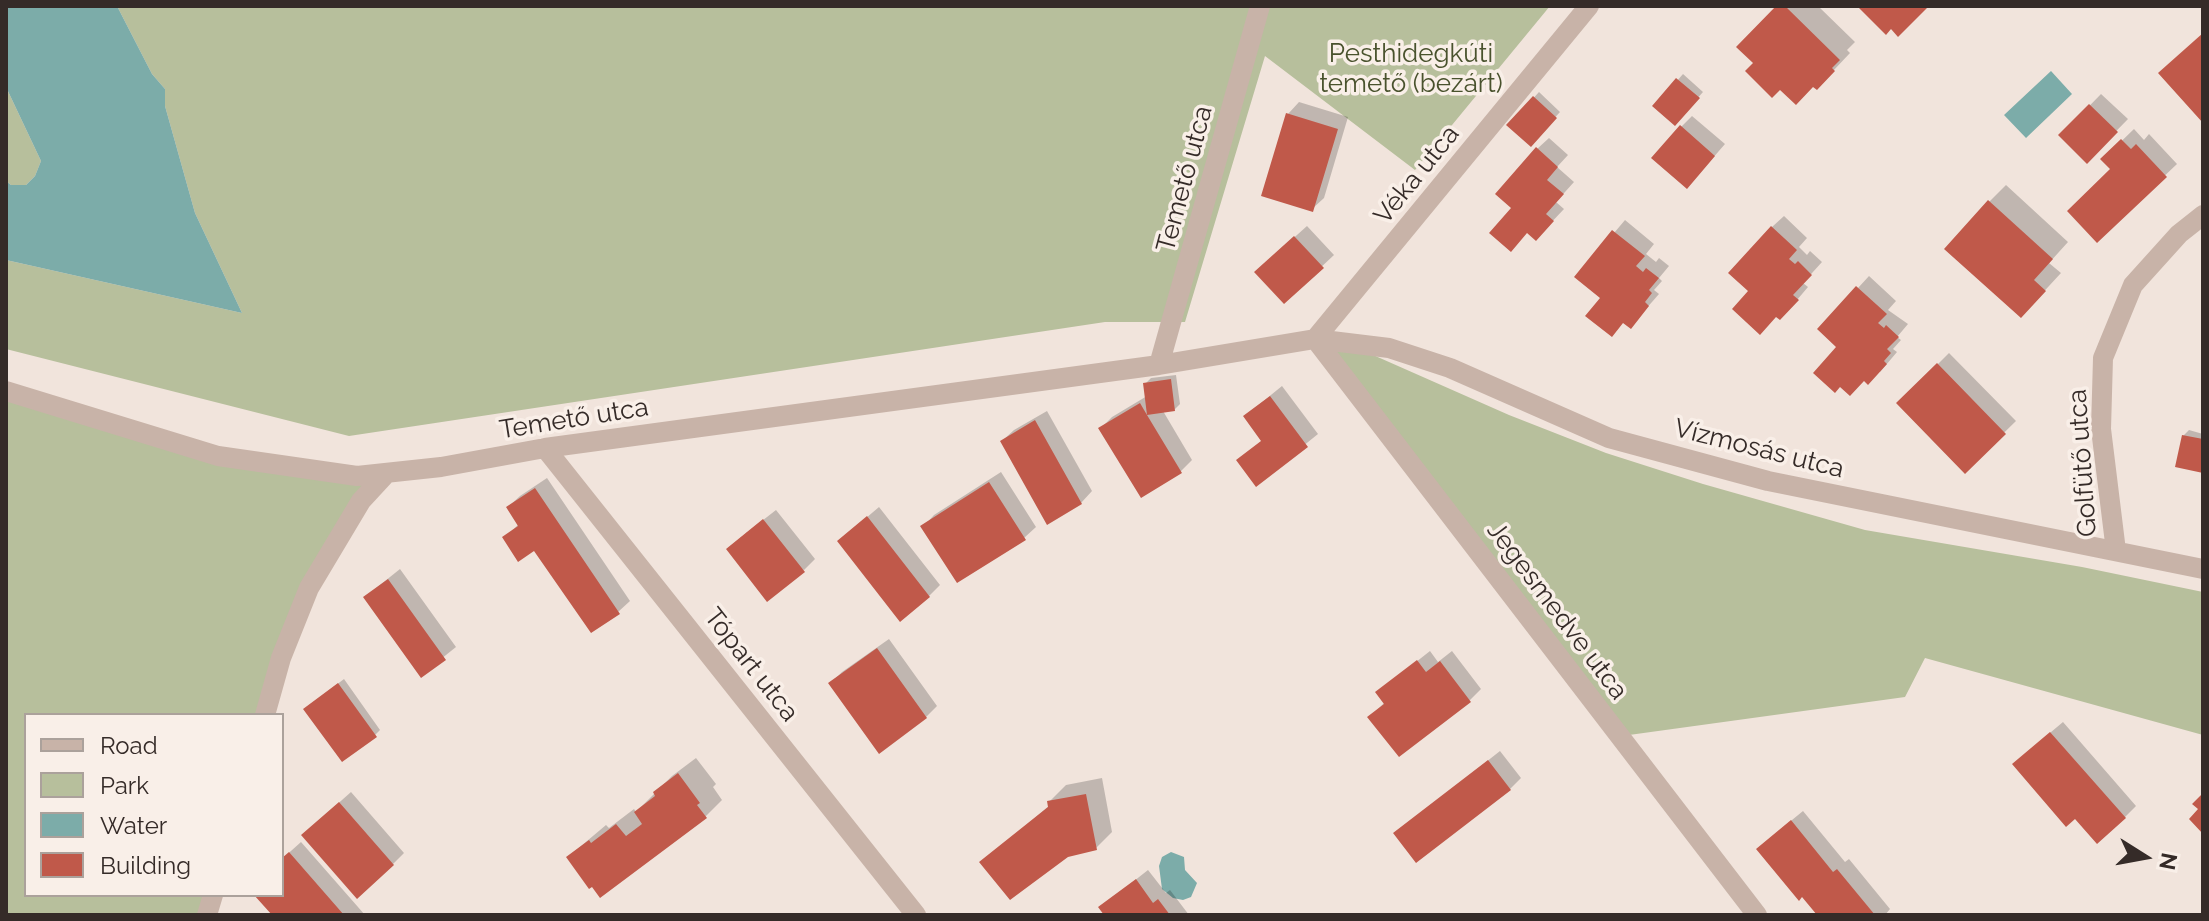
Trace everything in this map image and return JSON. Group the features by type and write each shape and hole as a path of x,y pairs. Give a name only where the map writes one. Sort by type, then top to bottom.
{"street":[{"name":"Temető utca","path":"1159,365 1260,6"},
{"name":"Véka utca","path":"1315,339 1589,6"},
{"name":"Golfütő utca","path":"2116,551 2101,429 2103,358 2133,285 2179,234 2203,215"},
{"name":"Temető utca","path":"6,391 218,456 343,475 385,475 545,448 1159,365 1315,339"},
{"name":"Vízmosás utca","path":"1315,339 1389,348 1450,368 1609,438 1753,477 2203,569"},
{"name":"Jegesmedve utca","path":"1315,339 1757,915"},
{"name":"Tópart utca","path":"545,448 916,915"},
{"path":"266,713 281,658 309,588 361,501 385,475"}],"green space":[{"name":"Pesthidegkúti temető (bezárt)","path":"117,6 1550,6 1415,170 1265,56 1185,322 1105,322 349,436 6,349 6,260 242,313 195,213 165,106 165,89 152,74"},
{"path":"6,87 41,161 35,176 26,185 11,185 6,181"},
{"path":"1337,345 1355,347 1509,415 1606,453 1703,484 1865,530 2082,567 2203,592 2203,735 1925,658 1905,697 1629,735 1331,370"},
{"path":"6,391 218,456 385,475 309,588 266,713 24,713 24,897 212,897 207,915 6,915"}],"water":[{"path":"6,6 117,6 152,74 165,89 165,106 195,213 242,313 6,260 6,181 11,185 26,185 35,176 41,161 6,87"},
{"path":"2051,71 2072,94 2026,138 2004,115"},
{"path":"1171,852 1184,857 1185,870 1197,883 1191,897 1183,900 1173,898 1162,889 1159,866 1162,857"}],"building":[{"path":"1776,6 1785,6 1840,60 1832,68 1835,71 1817,90 1813,87 1796,105 1780,90 1772,98 1745,71 1753,63 1736,47"},
{"path":"1857,6 1929,6 1898,37 1891,29 1886,35"},
{"path":"2203,33 2203,123 2158,73"},
{"path":"1676,78 1700,98 1675,126 1652,106"},
{"path":"1533,96 1557,118 1531,147 1506,125"},
{"path":"2089,104 2118,132 2087,164 2058,135"},
{"path":"1286,113 1338,129 1313,212 1261,196"},
{"path":"1680,125 1715,156 1687,189 1651,158"},
{"path":"2121,139 2131,149 2136,144 2167,177 2097,243 2067,211 2110,169 2100,159"},
{"path":"1536,147 1558,167 1547,180 1564,194 1546,214 1554,221 1536,241 1527,233 1511,252 1489,233 1511,208 1495,194"},
{"path":"1988,200 2053,259 2034,280 2046,291 2021,318 1944,249"},
{"path":"1771,226 1797,250 1789,259 1795,264 1798,261 1812,275 1793,295 1799,300 1780,320 1776,317 1760,335 1732,309 1748,291 1728,273"},
{"path":"1612,230 1645,256 1636,266 1643,272 1646,268 1659,278 1649,290 1652,293 1645,302 1649,306 1631,329 1623,323 1612,337 1585,316 1600,298 1574,277"},
{"path":"1294,236 1324,268 1284,304 1254,272"},
{"path":"1856,286 1887,314 1878,323 1884,328 1886,325 1899,337 1887,349 1891,353 1884,361 1887,364 1868,385 1864,381 1850,396 1840,387 1835,393 1813,373 1836,347 1817,329"},
{"path":"1937,363 2006,434 1965,474 1896,403"},
{"path":"1171,379 1175,411 1147,415 1143,383"},
{"path":"1270,396 1308,447 1256,487 1236,460 1261,441 1243,416"},
{"path":"1140,403 1182,473 1141,498 1098,428"},
{"path":"1035,420 1082,504 1047,525 1000,441"},
{"path":"2182,435 2203,439 2203,473 2175,467"},
{"path":"989,482 1026,540 957,583 920,526"},
{"path":"535,488 620,614 591,633 534,551 518,562 502,537 518,526 506,507"},
{"path":"867,516 930,597 900,622 837,541"},
{"path":"763,519 805,572 767,602 726,549"},
{"path":"388,579 446,660 421,678 363,597"},
{"path":"877,648 927,718 879,754 828,683"},
{"path":"1417,660 1426,672 1440,661 1471,702 1399,757 1367,717 1384,704 1375,692"},
{"path":"338,683 377,737 342,762 303,709"},
{"path":"2050,732 2126,818 2097,844 2075,819 2066,827 2012,764"},
{"path":"1488,760 1511,790 1416,863 1393,833"},
{"path":"678,773 707,818 600,898 592,887 589,889 566,857 616,824 626,836 642,824 634,812"},
{"path":"2203,793 2203,834 2189,819 2198,809 2192,804"},
{"path":"1086,794 1097,850 1068,857 1010,900 979,862 1048,807 1047,801"},
{"path":"339,802 394,865 357,899 301,835"},
{"path":"1791,820 1833,872 1837,869 1875,915 1817,915 1802,897 1799,901 1756,849"},
{"path":"289,852 344,915 272,915 256,897 284,897 284,856"},
{"path":"1136,879 1153,903 1158,899 1170,915 1104,915 1098,907"}]}
